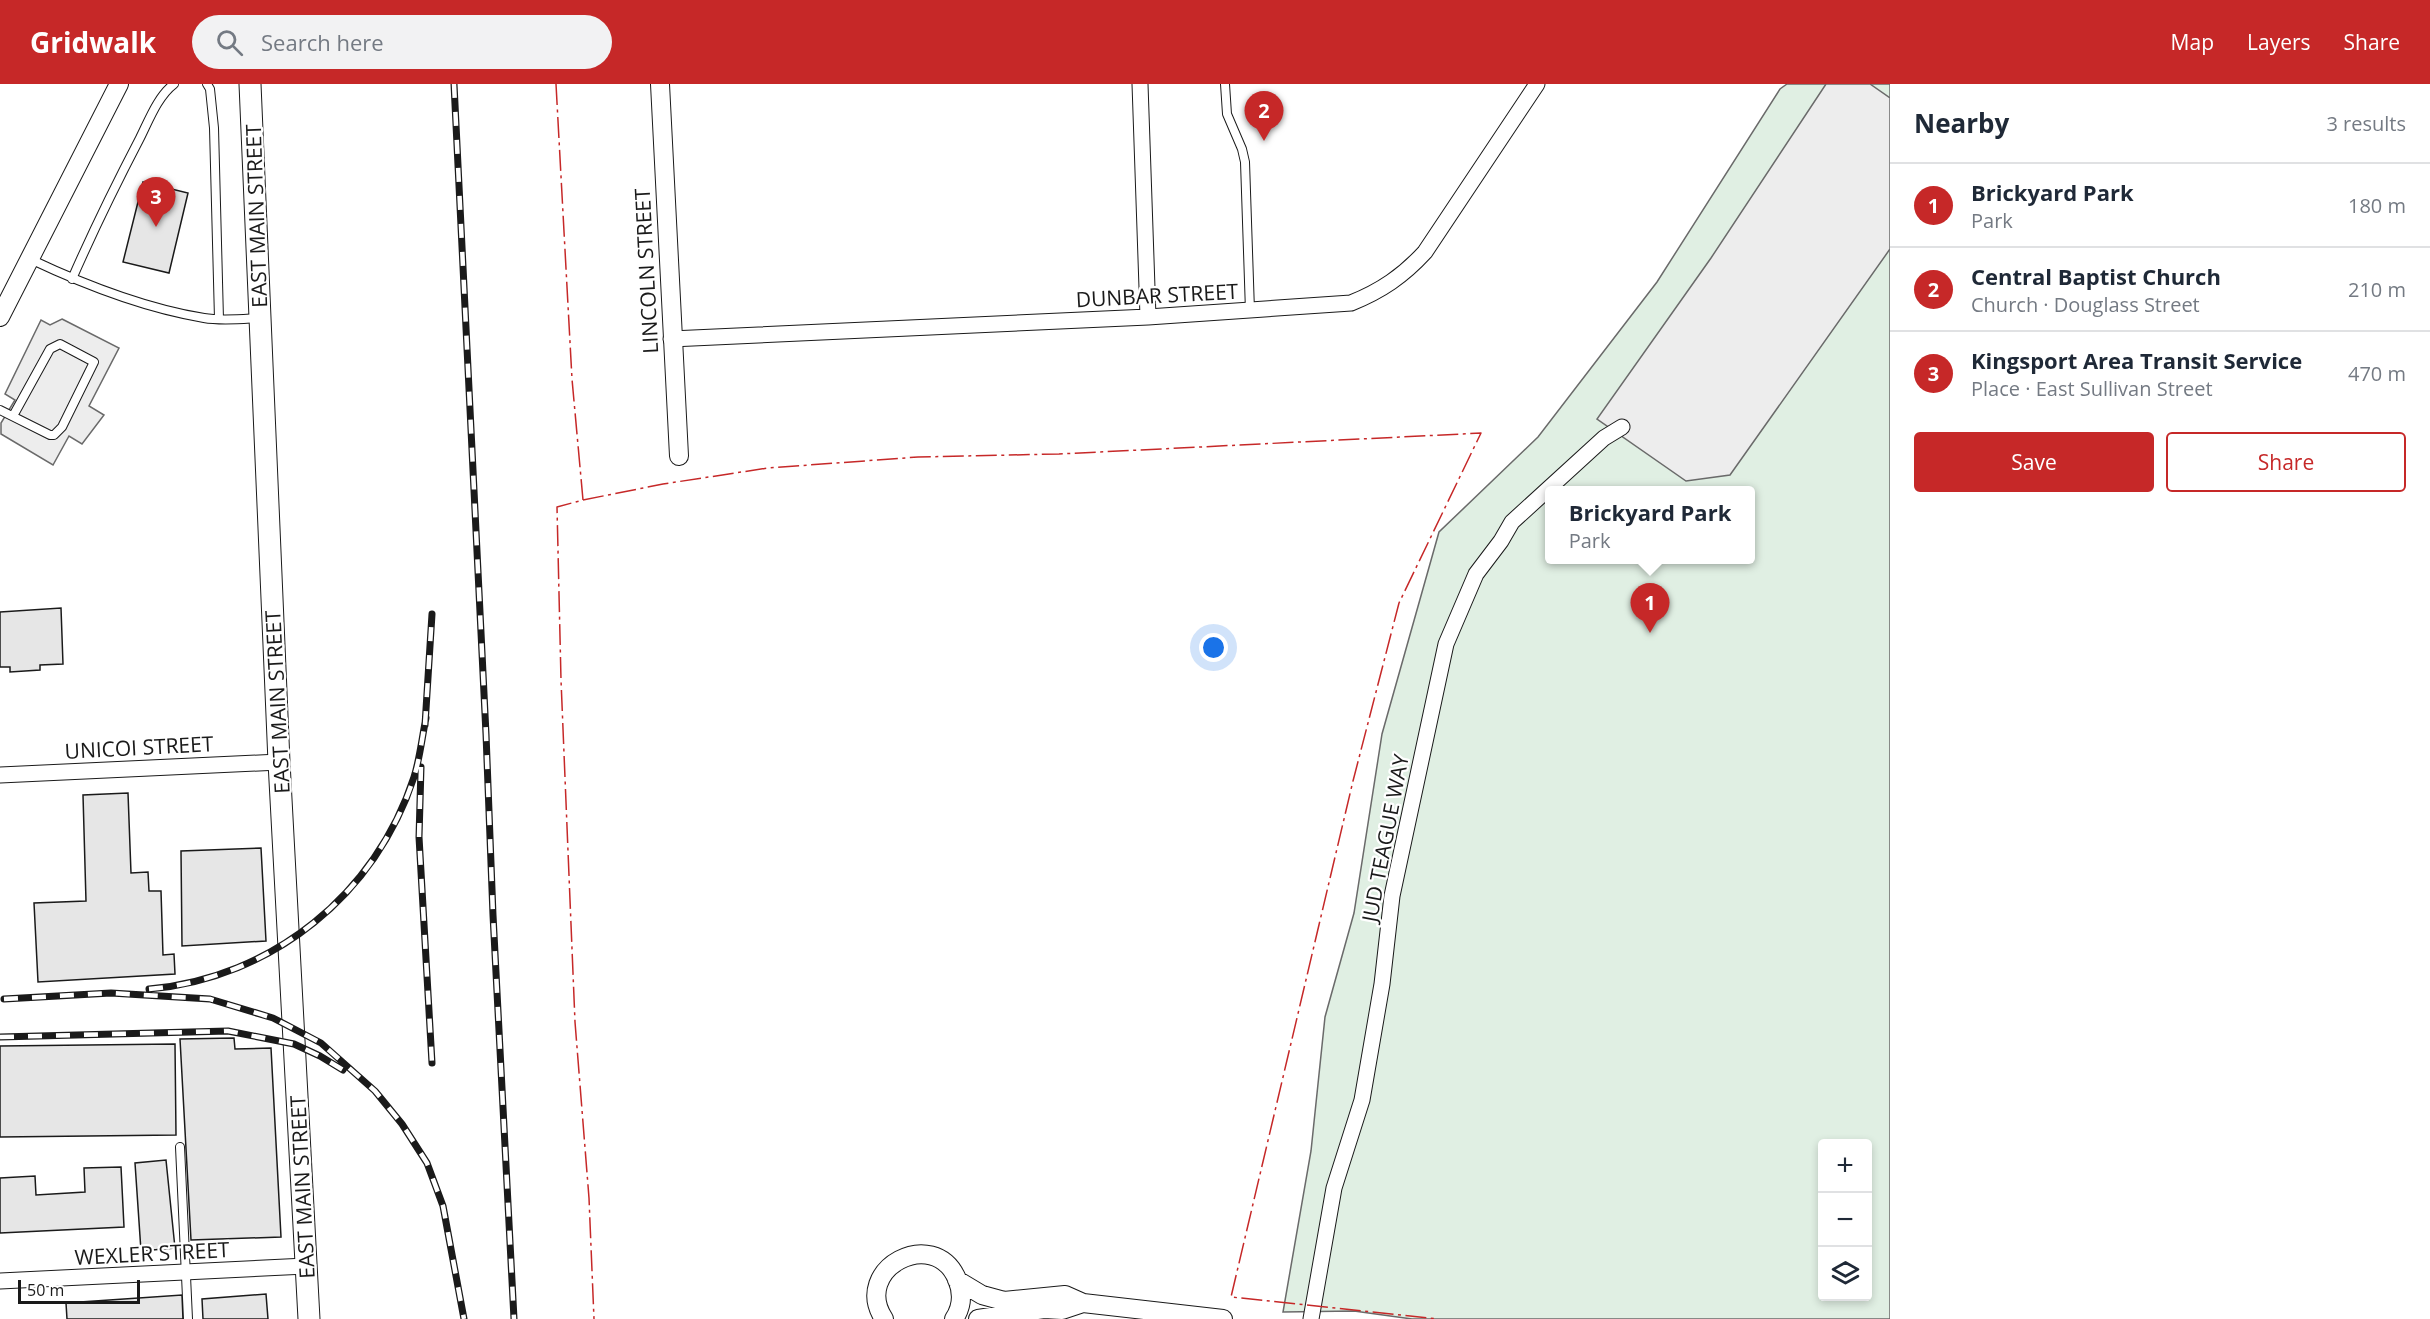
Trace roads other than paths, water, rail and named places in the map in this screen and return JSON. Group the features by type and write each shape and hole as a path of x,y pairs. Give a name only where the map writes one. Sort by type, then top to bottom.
{"main road":[{"name":"EAST MAIN STREET","path":"250,84 279,762 309,1319"}],"street":[{"path":"0,317 119,84"},
{"name":"LINCOLN STREET","path":"660,84 671,339 679,456"},
{"path":"1140,84 1148,317"},
{"name":"DUNBAR STREET","path":"671,339 1148,317 1351,303 1372,295 1408,271 1425,252 1537,84"},
{"name":"JUD TEAGUE WAY","path":"1551,486 1604,438 1622,427"},
{"name":"JUD TEAGUE WAY","path":"1311,1319 1334,1188 1362,1100 1382,984 1392,896 1446,644 1476,574 1512,522 1545,492"},
{"name":"UNICOI STREET","path":"0,775 279,762"},
{"path":"884,1319 877,1300 878,1285 884,1273 893,1262 906,1256 920,1254 933,1256 946,1263 957,1280 962,1300 954,1319"},
{"name":"WEXLER STREET","path":"0,1281 306,1266"},
{"path":"957,1280 982,1295 1004,1301 1065,1295 1083,1303 1223,1319"},
{"path":"978,1319 1044,1309 1062,1310 1083,1303"}],"lane":[{"path":"72,279 104,208 146,126 166,90 174,84"},
{"path":"207,84 210,89 214,128 219,319"},
{"path":"1225,84 1227,114 1245,162 1250,311"},
{"path":"30,259 72,279 141,302 206,319 260,318"},
{"path":"0,410 50,435 58,432 94,362 60,344 55,345 50,349 13,416"},
{"path":"180,1147 188,1319"}],"railway":[{"path":"454,84 514,1319"},
{"path":"425,725 432,614"},
{"path":"149,989 194,982 237,968 277,948 314,923 346,893 374,858 397,819 414,777 426,718"},
{"path":"421,767 419,837 432,1063"},
{"path":"4,999 111,993 210,999 273,1018 321,1043 375,1091 402,1124 427,1163 443,1206 464,1319"},
{"path":"0,1037 228,1031 294,1044 343,1070"}],"place":[{"name":"Central Baptist Church","path":"1264,141"},
{"name":"Kingsport Area Transit Service","path":"156,227"},
{"name":"Brickyard Park","path":"1650,633"}]}
